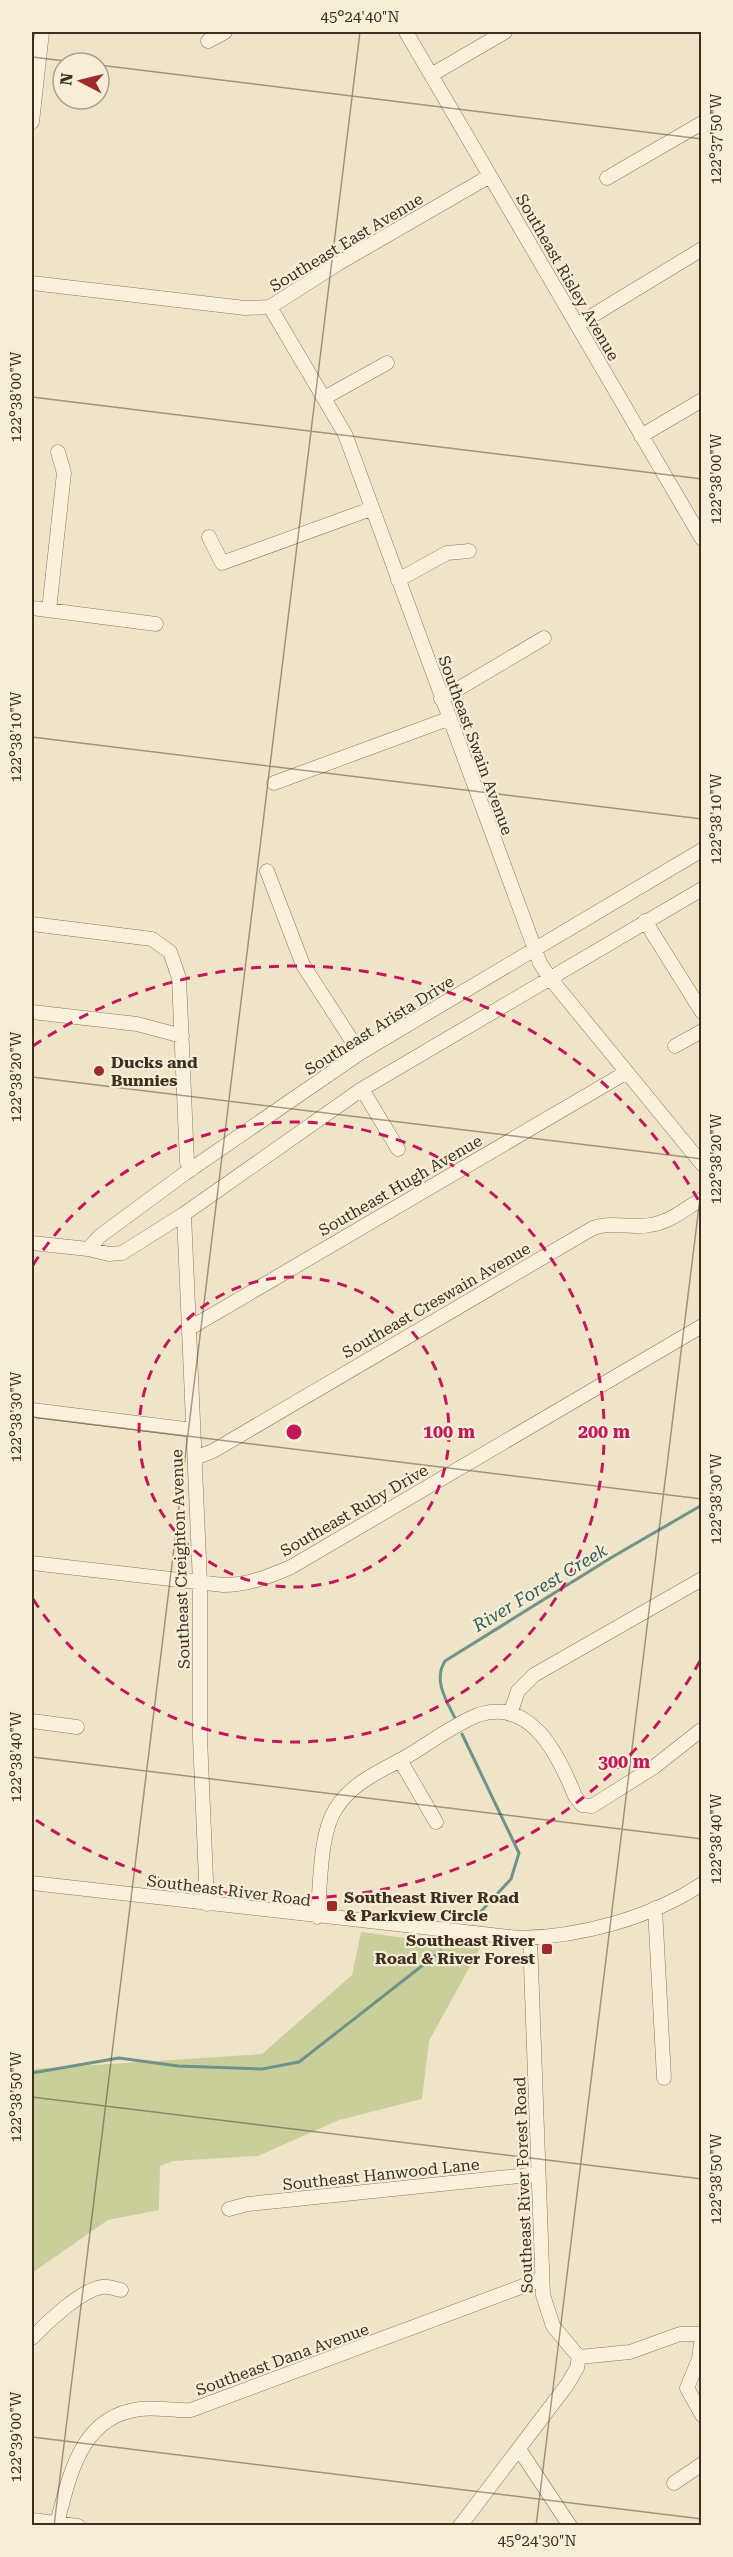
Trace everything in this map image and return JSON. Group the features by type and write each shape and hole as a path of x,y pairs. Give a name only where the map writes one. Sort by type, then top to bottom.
{"street":[{"path":"32,122 42,32"},
{"path":"208,41 225,32"},
{"name":"Southeast Risley Avenue","path":"406,32 702,539"},
{"path":"431,75 505,32"},
{"path":"607,178 702,123"},
{"name":"Southeast East Avenue","path":"32,283 245,308 270,307 339,263 490,176"},
{"path":"577,325 702,249"},
{"name":"Southeast Swain Avenue","path":"270,307 345,434 534,950 549,977 702,1164"},
{"path":"324,398 387,363"},
{"path":"641,436 702,400"},
{"path":"49,610 64,472 58,452"},
{"path":"209,537 222,563 371,509"},
{"path":"398,580 447,553 469,550"},
{"path":"32,608 156,624"},
{"path":"441,699 544,638"},
{"path":"274,783 448,719"},
{"name":"Southeast Arista Drive","path":"88,1249 100,1236 192,1169 360,1053 702,850"},
{"path":"267,871 303,965 360,1053"},
{"path":"32,1242 119,1254 184,1214 362,1089 702,889"},
{"path":"645,921 702,1012"},
{"path":"32,924 152,939 165,947 175,960 179,978 187,1162 192,1169"},
{"path":"32,1012 138,1024 182,1036"},
{"path":"675,1046 702,1030"},
{"name":"Southeast Hugh Avenue","path":"190,1328 627,1072"},
{"path":"362,1089 398,1149"},
{"name":"Southeast Creswain Avenue","path":"195,1458 213,1450 593,1228 608,1223 657,1224 702,1199"},
{"name":"Southeast Creighton Avenue","path":"184,1214 200,1583 200,1737 207,1904"},
{"name":"Southeast Ruby Drive","path":"32,1563 200,1583 237,1585 267,1577 291,1567 702,1326"},
{"path":"32,1410 193,1430"},
{"path":"510,1714 518,1692 534,1675 702,1579"},
{"path":"317,1917 326,1835 334,1812 355,1786 475,1716 494,1712 510,1714 530,1722 543,1735 582,1805 592,1806 654,1767 701,1730"},
{"path":"32,1721 77,1727"},
{"path":"400,1760 435,1822"},
{"name":"Southeast River Road","path":"32,1883 498,1937 531,1938 609,1923 655,1908 702,1884"},
{"path":"655,1908 664,2078"},
{"name":"Southeast River Forest Road","path":"531,1938 544,2305 553,2326 579,2357"},
{"name":"Southeast Hanwood Lane","path":"229,2209 248,2204 538,2174"},
{"name":"Southeast Dana Avenue","path":"57,2523 72,2470 82,2448 89,2435 112,2416 148,2408 191,2410 542,2280"},
{"path":"32,2338 60,2310 78,2299 102,2287 121,2290"},
{"path":"460,2526 567,2385 577,2368 579,2357 630,2352 680,2334 702,2335 699,2359 687,2388 702,2415"},
{"path":"519,2449 570,2526"},
{"path":"674,2483 702,2464"},
{"path":"32,2520 78,2526"}],"green space":[{"path":"361,1932 480,1948 429,2041 422,2099 339,2120 258,2156 173,2161 160,2166 159,2210 108,2220 32,2273 32,2069 262,2054 352,1975"}],"waterway":[{"name":"River Forest Creek","path":"455,1718 442,1690 440,1675 445,1661 614,1556 702,1505"},
{"name":"River Forest Creek","path":"462,1734 519,1853 511,1879 473,1920"},
{"name":"River Forest Creek","path":"32,2073 119,2058 178,2066 262,2069 299,2062 441,1951"}],"place":[{"name":"Ducks and Bunnies","path":"99,1071"},
{"name":"Southeast River Road & Parkview Circle","path":"332,1906"},
{"name":"Southeast River Road & River Forest","path":"547,1949"}]}
